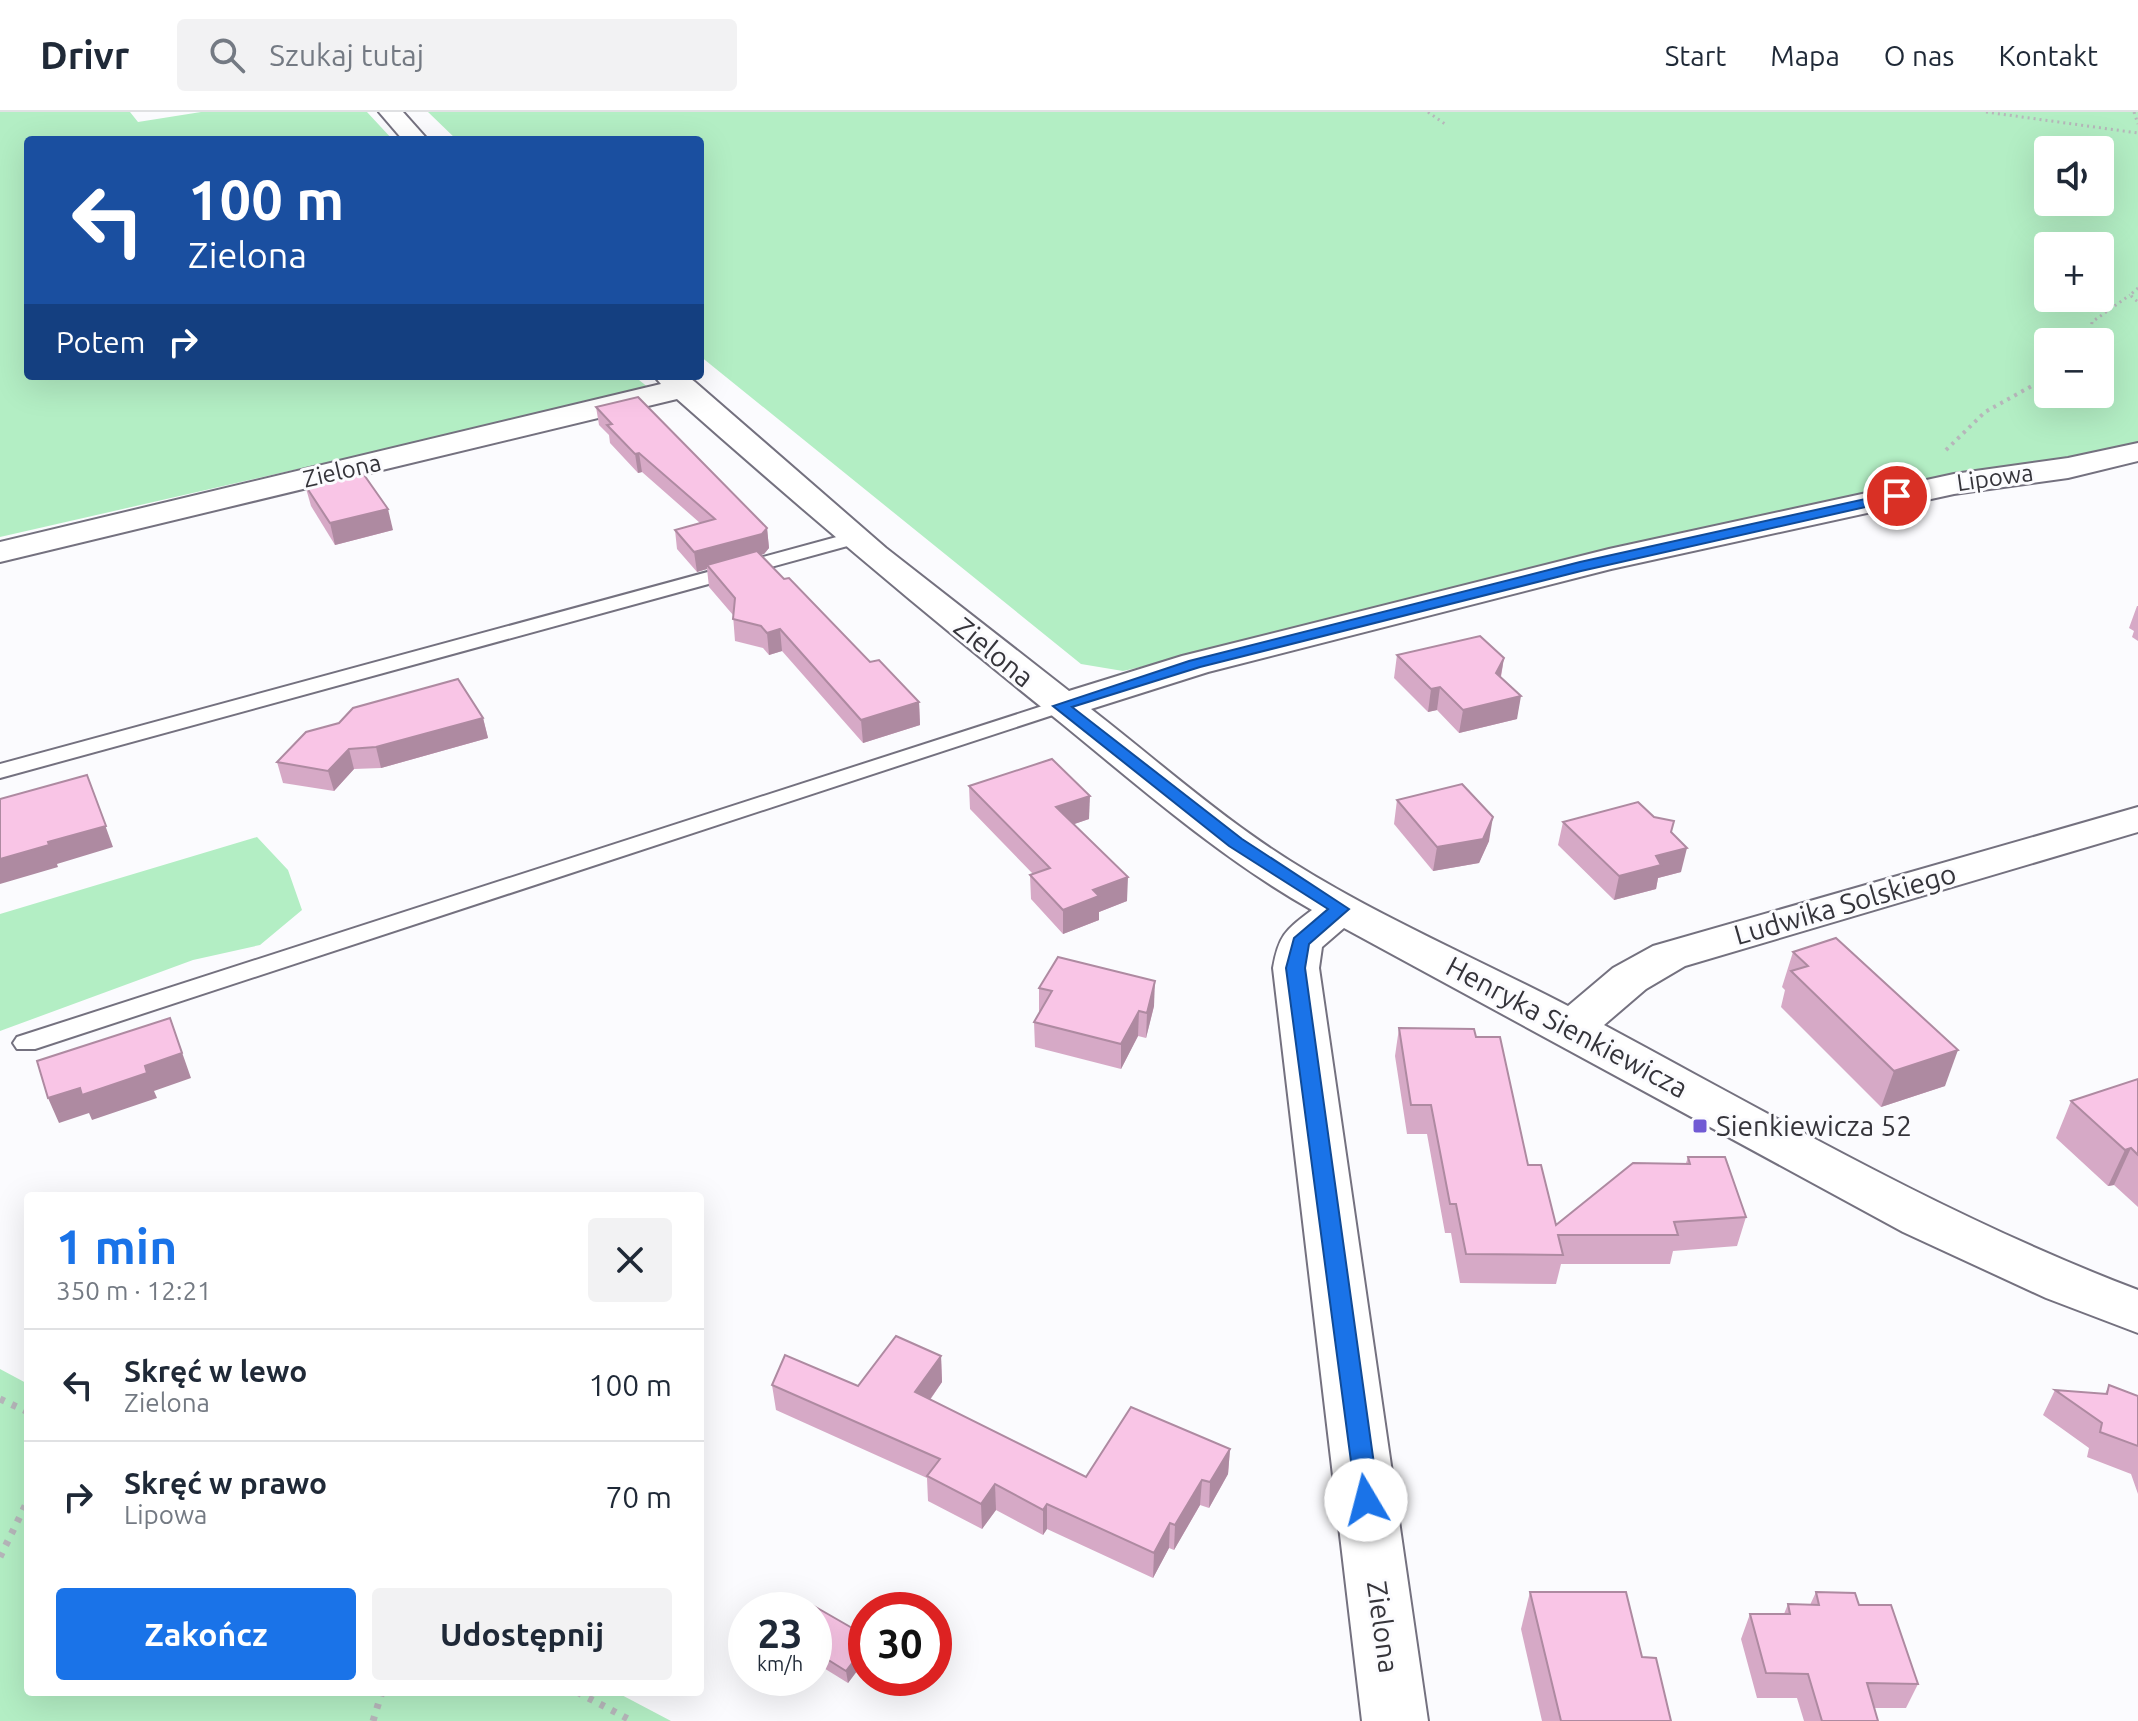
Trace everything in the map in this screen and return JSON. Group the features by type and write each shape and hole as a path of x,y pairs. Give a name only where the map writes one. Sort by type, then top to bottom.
{"street":[{"path":"390,112 412,136"},
{"name":"Zielona","path":"0,552 676,382 855,538 1061,706 1235,843 1340,909 1300,942 1296,968 1395,1721"},
{"name":"Lipowa","path":"1061,706 1195,664 1594,563 1954,484 2068,468 2138,452"},
{"name":"Ludwika Solskiego","path":"1573,1028 1612,990 1650,964 1669,956 2138,819"},
{"name":"Henryka Sienkiewicza","path":"1340,909 1573,1028 1901,1209 2038,1273 2138,1312"}],"lane":[{"path":"0,771 855,538"},
{"path":"26,1043 1061,706"}],"path":[{"path":"1428,112 1445,124"},
{"path":"1986,112 2138,133"},
{"path":"2134,112 2138,124"},
{"path":"2091,328 2092,322 2138,288"},
{"path":"2130,295 2138,302"},
{"path":"1954,484 1959,467 1945,453 1948,446 1985,412 2034,385"},
{"path":"0,1399 24,1410"},
{"path":"0,1557 24,1508"},
{"path":"373,1721 381,1696"},
{"path":"585,1696 632,1721"}],"green space":[{"path":"0,112 130,112 138,122 201,112 367,112 389,136 24,136 24,380 639,380 654,392 325,470 320,464 0,537"},
{"path":"428,112 2138,112 2138,442 1123,671 1081,664 704,359 704,136 453,136"},
{"path":"257,837 288,870 302,910 260,945 193,960 0,1031 0,914"},
{"path":"0,1369 24,1382 24,1696 624,1696 671,1721 0,1721"}],"building":[{"path":"638,397 767,528 762,534 694,552 675,530 715,519 639,453 635,454 607,425 612,424 596,407"},
{"path":"362,472 388,509 330,523 305,485"},
{"path":"757,551 784,579 789,578 870,662 879,660 919,702 861,720 780,629 767,633 761,626 733,619 735,598 707,565"},
{"path":"1480,636 1504,658 1496,673 1521,696 1463,710 1440,687 1431,689 1397,655"},
{"path":"458,679 483,718 376,747 349,749 328,771 277,762 306,732 339,723 353,708"},
{"path":"1052,759 1090,796 1056,807 1128,877 1093,890 1099,896 1063,910 1030,875 1050,868 969,786"},
{"path":"87,775 106,826 0,859 0,799"},
{"path":"1462,784 1493,817 1483,839 1437,847 1397,800"},
{"path":"1638,802 1654,817 1674,821 1671,832 1687,848 1656,856 1661,865 1619,876 1563,822"},
{"path":"1836,938 1958,1050 1894,1071 1791,971 1808,966 1793,952"},
{"path":"1058,957 1155,981 1147,1013 1139,1011 1121,1044 1034,1022 1052,991 1039,988"},
{"path":"170,1018 182,1053 145,1066 147,1073 82,1095 80,1088 48,1098 37,1061"},
{"path":"1399,1028 1474,1029 1476,1037 1500,1037 1528,1165 1541,1165 1556,1225 1633,1163 1690,1164 1688,1157 1725,1157 1746,1217 1674,1222 1678,1235 1558,1235 1563,1255 1466,1254 1456,1204 1450,1204 1431,1105 1411,1105"},
{"path":"2138,1079 2138,1155 2131,1148 2125,1150 2071,1101"},
{"path":"896,1336 941,1356 915,1392 1086,1477 1131,1407 1230,1449 1210,1482 1202,1480 1175,1525 1170,1523 1154,1553 1047,1504 1043,1510 995,1484 981,1504 927,1476 940,1459 772,1385 785,1355 858,1386"},
{"path":"2109,1385 2138,1396 2138,1446 2100,1432 2102,1423 2055,1390 2107,1394"},
{"path":"1530,1592 1626,1592 1642,1657 1656,1658 1671,1721 1561,1721"},
{"path":"1816,1592 1855,1593 1859,1605 1891,1605 1918,1684 1867,1683 1878,1721 1822,1721 1808,1674 1766,1673 1750,1614 1790,1614 1788,1604 1819,1605"},
{"path":"832,1616 848,1626 846,1671 832,1662"}],"place":[{"name":"Sienkiewicza 52","path":"1700,1126"}],"route":[{"path":"1366,1500 1296,968 1300,942 1340,909 1235,843 1061,706 1195,664 1580,566 1897,496"}]}
